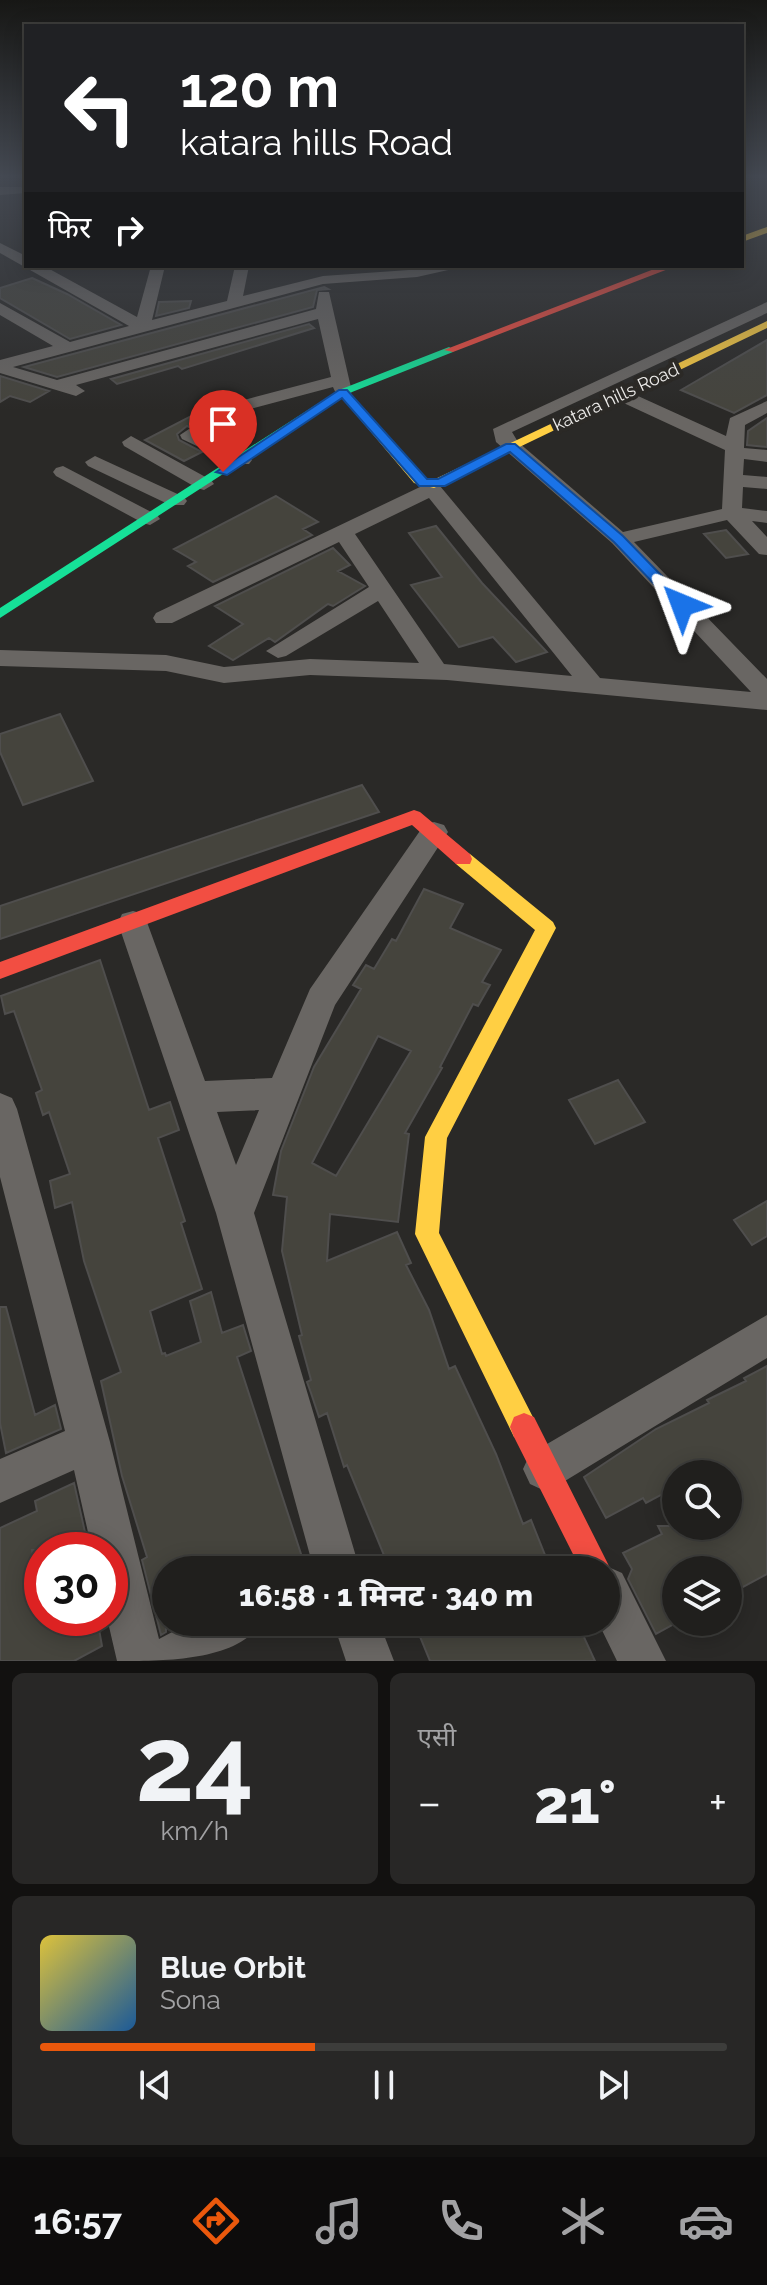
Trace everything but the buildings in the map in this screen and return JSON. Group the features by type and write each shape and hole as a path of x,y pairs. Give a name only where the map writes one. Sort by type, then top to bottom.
{"street":[{"path":"37,268 142,327"},
{"path":"142,327 157,268"},
{"path":"234,304 242,268"},
{"path":"0,366 234,304 324,273 432,268"},
{"path":"0,614 381,375 658,268"},
{"path":"324,273 324,312 347,395 418,480 430,486 594,687"},
{"path":"767,307 502,429 503,438 619,539 767,694"},
{"path":"0,308 67,347"},
{"path":"58,385 324,312"},
{"name":"katara hills Road","path":"430,486 767,324"},
{"path":"0,366 82,393"},
{"path":"250,404 347,395"},
{"path":"621,395 734,449 767,456"},
{"path":"736,422 767,406"},
{"path":"736,422 732,513 767,549"},
{"path":"736,422 767,425"},
{"path":"189,435 242,460"},
{"path":"131,442 204,484"},
{"path":"95,462 177,501"},
{"path":"63,472 150,519"},
{"path":"733,480 767,483"},
{"path":"164,618 430,486"},
{"path":"619,539 732,513 767,517"},
{"path":"343,531 437,672"},
{"path":"278,651 382,589"},
{"path":"0,658 166,663 224,675 310,667 437,672 767,702"},
{"path":"0,971 414,817 546,928 436,1137 427,1234 589,1556"},
{"path":"235,1213 321,999 434,832"},
{"path":"133,923 235,1213 332,1556"},
{"path":"194,1097 283,1093"},
{"path":"0,1109 89,1442 141,1661"},
{"path":"545,1469 767,1335"},
{"path":"0,1481 89,1442"},
{"path":"620,1617 642,1661"},
{"path":"167,1661 213,1636"},
{"path":"361,1636 370,1661"}],"traffic: fast":[{"path":"0,614 343,392 449,350"}],"traffic: slow":[{"path":"343,392 418,480 434,484 767,324"},
{"path":"463,859 546,928 436,1137 427,1234 524,1427"}],"traffic: jam":[{"path":"449,350 666,268"},
{"path":"0,971 414,817 463,859"},
{"path":"524,1427 589,1556"}],"route":[{"path":"223,472 343,392 423,483 441,483 511,446 619,539 682,605"}]}
